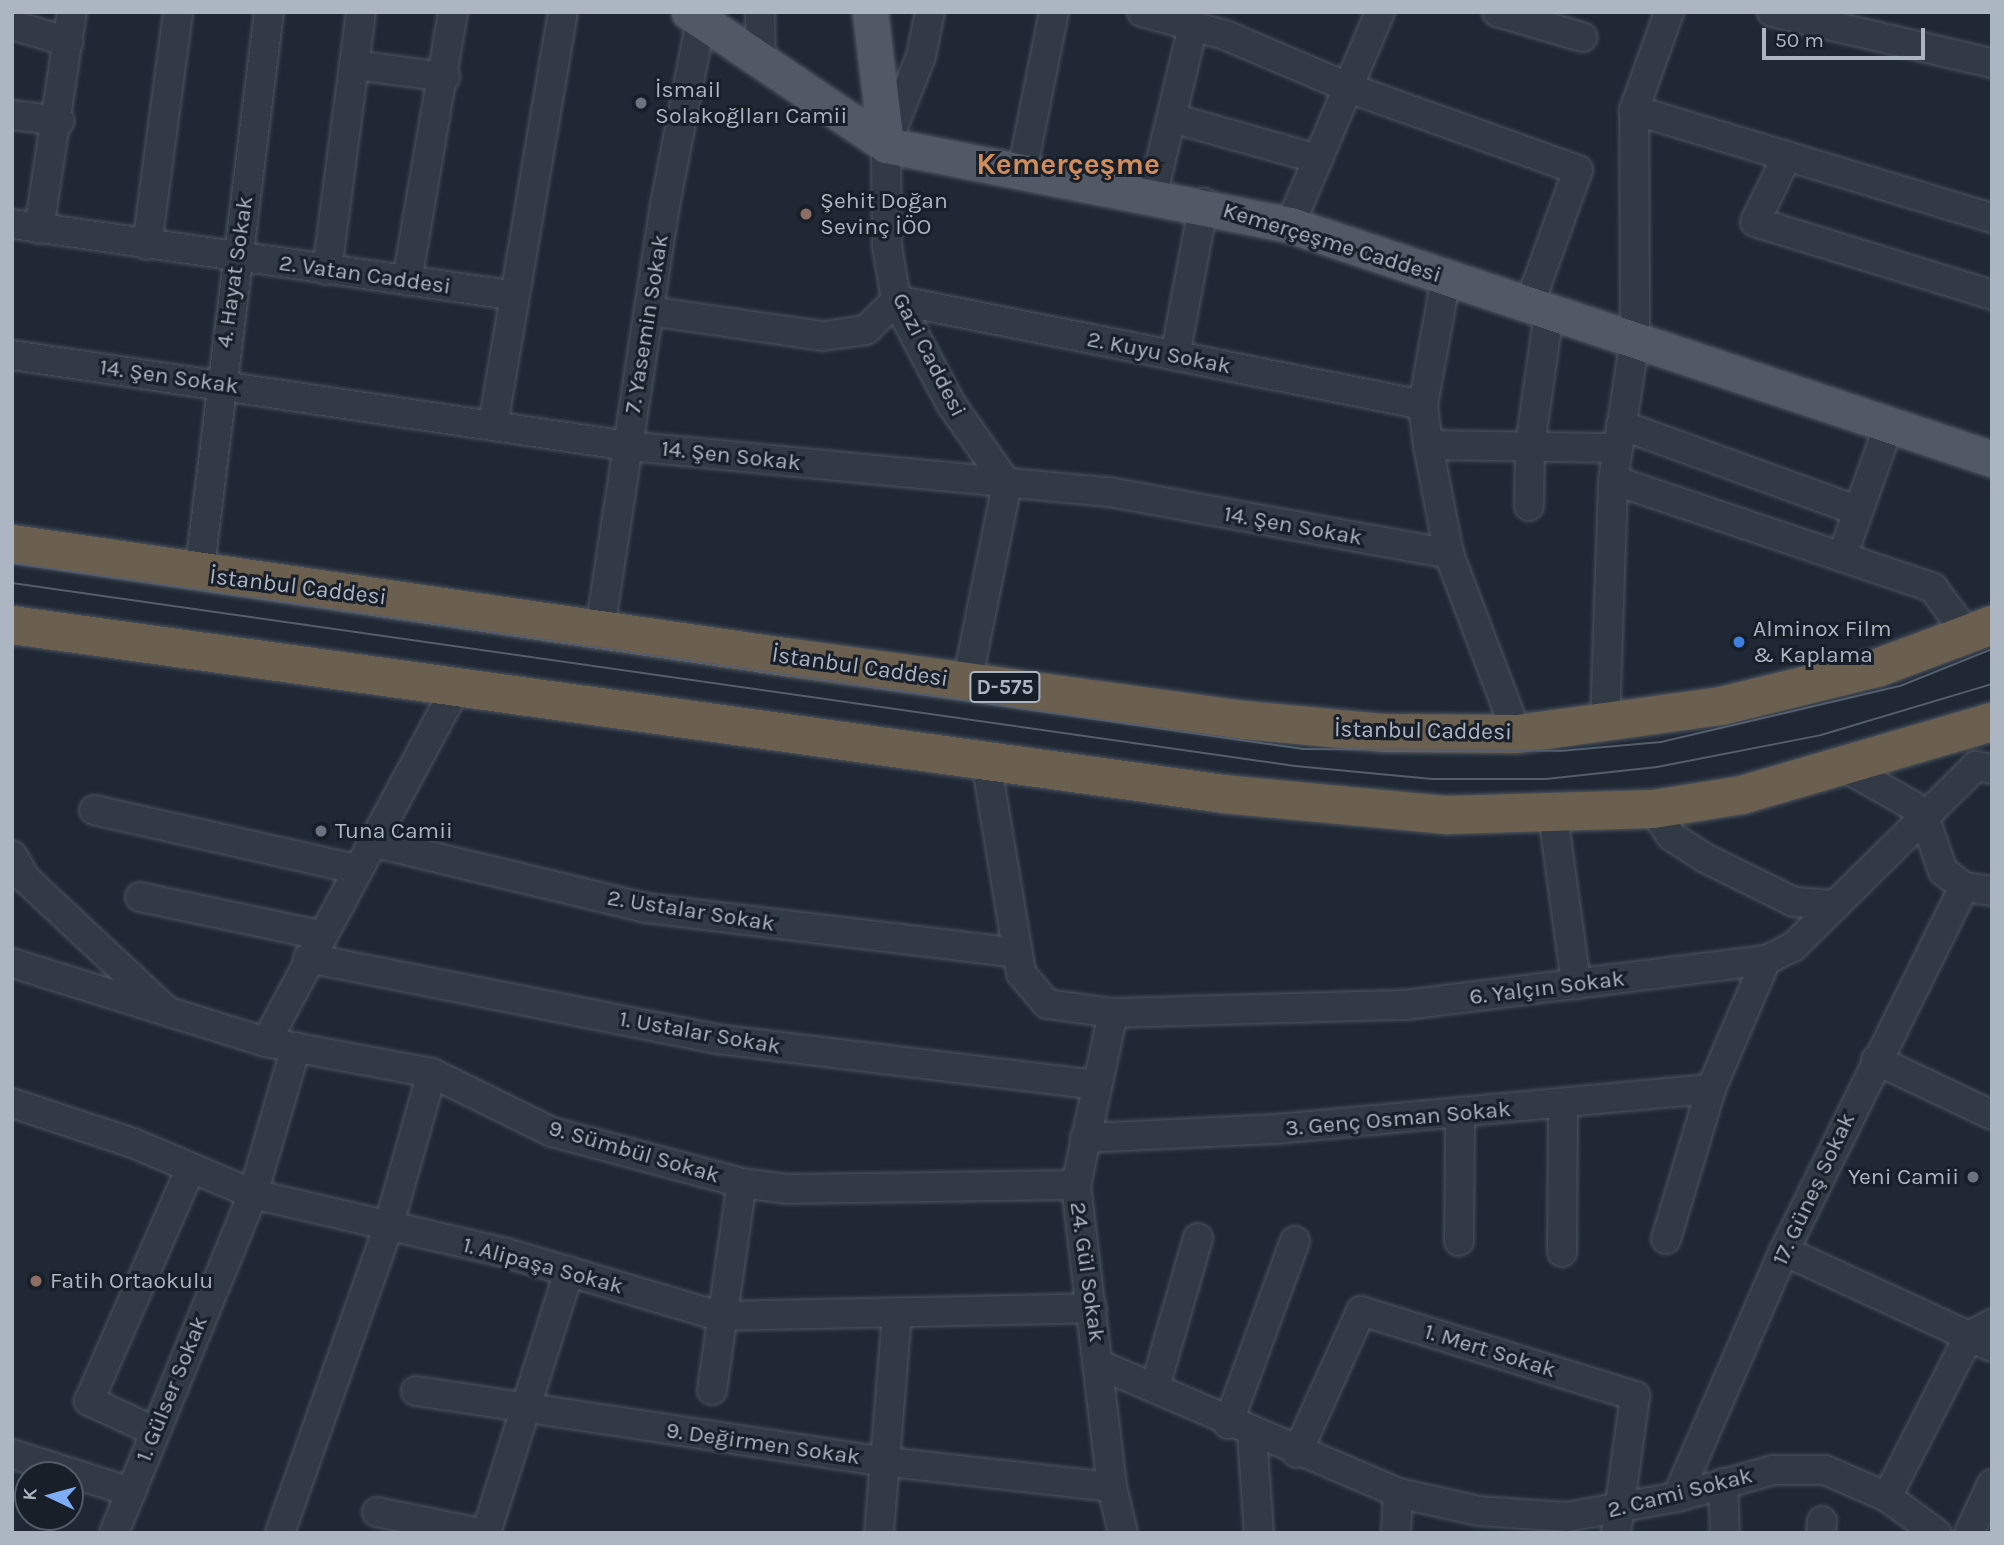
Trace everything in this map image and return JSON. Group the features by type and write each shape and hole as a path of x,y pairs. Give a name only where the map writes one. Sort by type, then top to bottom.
{"highway":[{"name":"İstanbul Caddesi","path":"12,544 199,574 1318,729 1517,734 1605,724 1721,706 1877,668 1980,630"},
{"path":"12,625 458,684 1314,806 1553,815 1653,809 1848,769 1992,722"}],"main road":[{"name":"Gazi Caddesi","path":"870,12 886,145"},
{"name":"Kemerçeşme Caddesi","path":"695,16 886,145 1023,167 1204,203 1290,225 1539,309 1890,422 1992,459"}],"street":[{"path":"26,227 60,121 72,12"},
{"path":"147,245 178,12"},
{"name":"4. Hayat Sokak","path":"199,574 219,383 238,258 269,12"},
{"path":"327,270 361,12"},
{"path":"407,281 445,77 453,12"},
{"path":"493,425 511,295 563,12"},
{"path":"760,12 761,60"},
{"path":"886,145 921,56 930,12"},
{"path":"1023,167 1054,12"},
{"path":"1142,12 1193,26 1349,88 1578,170 1539,309 1529,506"},
{"path":"1290,225 1380,12"},
{"path":"1497,12 1555,20 1582,37"},
{"path":"1605,724 1613,480 1634,340 1634,110 1669,12"},
{"path":"1772,12 1992,63"},
{"name":"7. Yasemin Sokak","path":"600,629 695,16"},
{"path":"12,25 69,42"},
{"path":"1153,193 1193,26"},
{"path":"354,65 445,77"},
{"path":"1634,110 1992,218"},
{"path":"12,115 60,121"},
{"path":"1172,118 1318,159"},
{"name":"Gazi Caddesi","path":"886,145 887,246 896,300 951,404 1007,484"},
{"path":"1787,156 1755,222 1992,295"},
{"path":"1175,356 1204,203"},
{"name":"2. Vatan Caddesi","path":"26,227 511,295"},
{"path":"1446,278 1423,405 1428,445 1449,554 1517,734"},
{"path":"649,310 822,335 866,330 896,300"},
{"name":"2. Kuyu Sokak","path":"896,300 1423,405"},
{"name":"14. Şen Sokak","path":"12,355 219,383 628,446 1109,492 1449,554"},
{"path":"1842,557 1890,422"},
{"path":"1428,445 1530,446 1620,436 1858,511"},
{"path":"1613,480 1933,588 1980,630"},
{"path":"967,682 1007,484"},
{"path":"266,1042 355,869 458,684"},
{"name":"6. Yalçın Sokak","path":"986,761 1021,973 1047,1004 1113,1013 1405,1005 1766,960 1793,947 1926,822 1976,766 1992,769"},
{"path":"1848,769 1913,806 1926,822 1943,871 1964,887 1992,891"},
{"path":"1653,809 1671,836 1705,858 1794,902 1836,905"},
{"path":"94,810 355,869"},
{"path":"1553,815 1576,984"},
{"name":"2. Ustalar Sokak","path":"371,842 646,908 1016,953"},
{"path":"12,855 26,879 169,1014"},
{"name":"17. Güneş Sokak","path":"1677,1497 1784,1251 1876,1060 1964,887"},
{"name":"1. Ustalar Sokak","path":"140,897 314,947 716,1039 1096,1085"},
{"path":"1666,1239 1711,1089 1766,960"},
{"name":"9. Sümbül Sokak","path":"12,963 266,1042 432,1073 552,1132 742,1183 787,1189 1076,1185"},
{"name":"24. Gül Sokak","path":"1113,1013 1076,1185 1100,1365 1112,1487 1123,1533"},
{"name":"1. Gülser Sokak","path":"114,1533 153,1431 253,1194 296,1047"},
{"path":"1876,1060 1992,1115"},
{"path":"280,1533 388,1228 432,1073"},
{"name":"3. Genç Osman Sokak","path":"1085,1138 1460,1115 1711,1089"},
{"name":"1. Alipaşa Sokak","path":"12,1103 191,1168 253,1194 569,1271 719,1316 1092,1308"},
{"path":"1562,1251 1563,1104"},
{"path":"1460,1115 1460,1241"},
{"path":"153,1431 89,1401 191,1168"},
{"path":"712,1390 719,1316 742,1183"},
{"path":"1155,1387 1198,1238"},
{"path":"1259,1533 1240,1429 1295,1241"},
{"path":"1784,1251 1984,1335 1887,1497"},
{"path":"486,1533 522,1411 569,1271"},
{"name":"1. Mert Sokak","path":"1297,1452 1361,1311 1635,1396 1615,1522"},
{"path":"879,1533 888,1462 897,1314"},
{"name":"2. Cami Sokak","path":"1100,1365 1155,1387 1240,1429 1398,1493 1520,1525 1615,1522 1677,1497 1773,1470 1825,1470 1887,1497 1936,1533"},
{"name":"9. Değirmen Sokak","path":"416,1391 522,1411 888,1462 1112,1487"},
{"path":"12,1454 131,1492"},
{"path":"1723,1483 1725,1533"},
{"path":"1969,1533 1992,1484"},
{"path":"1396,1533 1398,1493"},
{"path":"377,1512 480,1533"}],"tram line":[{"path":"12,563 1302,749 1560,751 1661,742 1900,686 1992,649"},
{"path":"12,583 1295,766 1432,779 1546,779 1657,767 1821,735 1992,684"}],"place":[{"name":"İsmail Solakoğlları Camii","path":"641,103"},
{"name":"Şehit Doğan Sevinç İÖO","path":"806,214"},
{"name":"Alminox Film & Kaplama","path":"1739,642"},
{"name":"Tuna Camii","path":"321,831"},
{"name":"Yeni Camii","path":"1973,1177"},
{"name":"Fatih Ortaokulu","path":"36,1281"}],"district":[{"name":"Kemerçeşme","path":"1068,164"}]}
